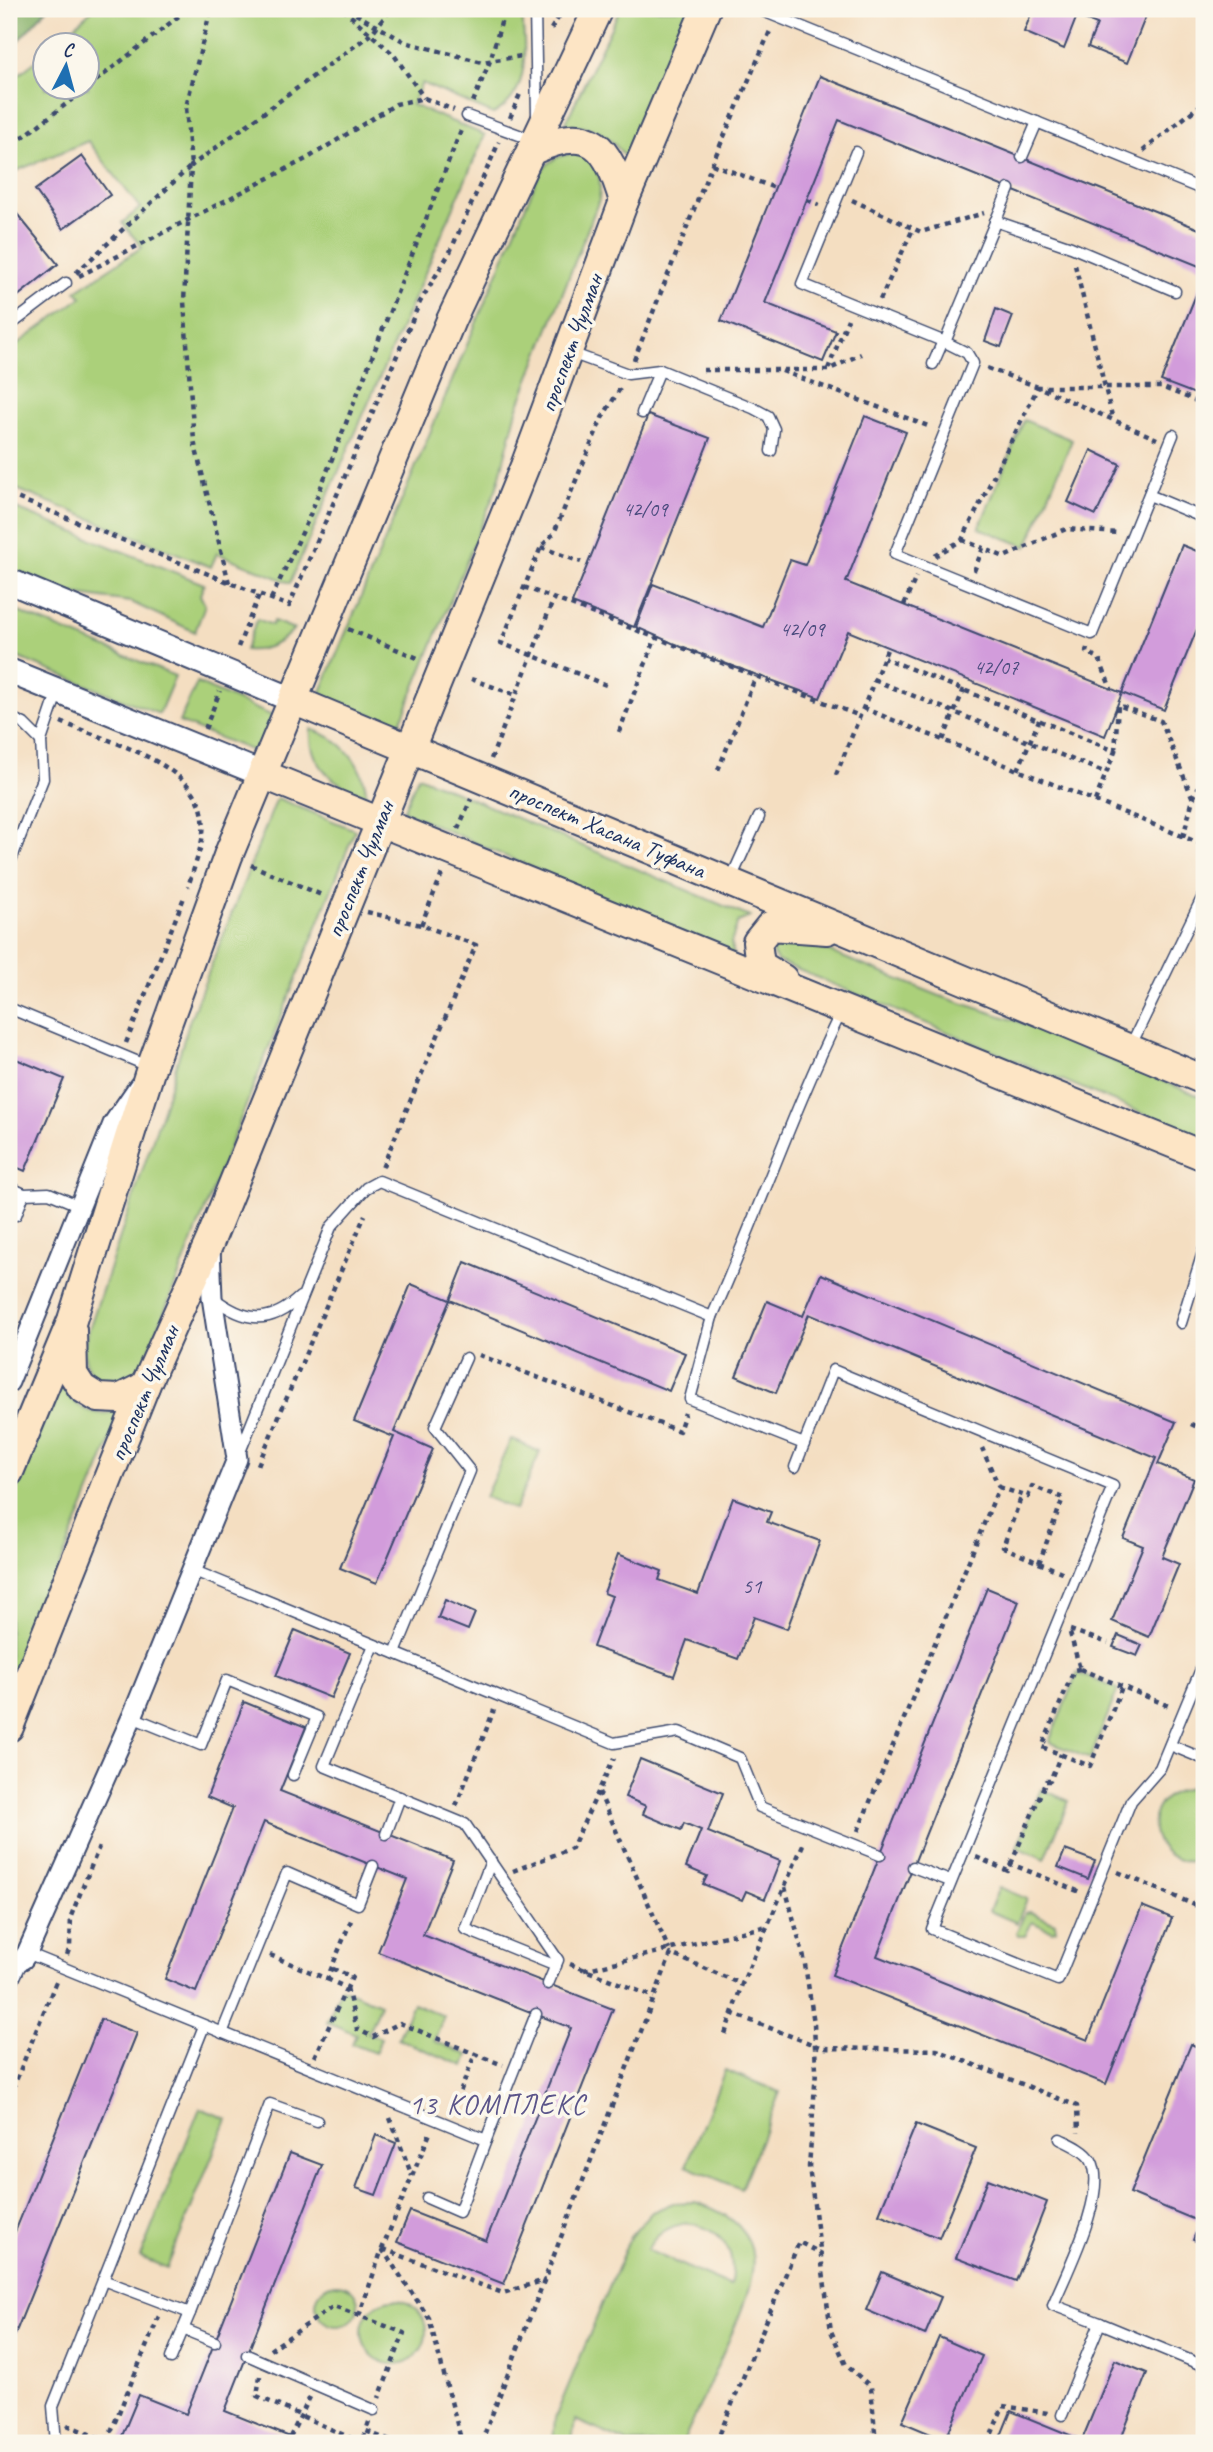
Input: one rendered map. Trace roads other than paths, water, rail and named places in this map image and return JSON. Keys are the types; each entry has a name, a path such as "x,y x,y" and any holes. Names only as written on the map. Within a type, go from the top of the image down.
{"main road":[{"path":"9,1472 72,1320 151,1068 191,953 262,774 451,320 598,9"},
{"name":"проспект Чулман","path":"9,1727 145,1386 210,1241 379,819 520,479 624,201 706,9"},
{"path":"535,146 560,138 584,140 599,148 614,167 624,201"},
{"name":"проспект Хасана Туфана","path":"293,700 1204,1080"},
{"path":"262,774 379,819 1204,1156"},
{"path":"831,1005 760,965 757,942 770,926 850,931"},
{"path":"72,1320 73,1374 82,1388 98,1398 119,1399 145,1386"}],"street":[{"name":"проспект Хасана Туфана","path":"9,581 293,700"},
{"path":"9,671 262,774"},
{"path":"9,1382 15,1349 81,1206 113,1124 151,1068"},
{"path":"20,1959 132,1717 237,1459 212,1297 210,1241"}],"lane":[{"path":"467,116 505,130 535,146 535,9"},
{"path":"758,9 1204,190"},
{"path":"1022,157 1037,122"},
{"path":"856,152 802,284 944,342 967,354 973,363 895,554 1093,634 1173,435"},
{"path":"933,364 1009,189"},
{"path":"995,221 1071,247 1175,291"},
{"path":"9,326 66,283"},
{"path":"567,352 628,374 660,370 768,416 774,429 771,451"},
{"path":"642,413 660,370"},
{"path":"1149,495 1204,518"},
{"path":"9,865 43,779 41,741 59,691"},
{"path":"9,717 24,724 41,741"},
{"path":"730,881 759,817"},
{"path":"1129,1049 1204,894"},
{"path":"804,1444 690,1399 712,1318 748,1237 808,1079 831,1005"},
{"path":"9,1008 151,1068"},
{"path":"237,1459 331,1227 366,1188 379,1181 712,1318"},
{"path":"9,1187 24,1194 49,1193 81,1206"},
{"path":"16,1215 24,1194"},
{"path":"1181,1323 1204,1249"},
{"path":"212,1297 235,1314 259,1318 283,1313 303,1295"},
{"path":"395,1653 470,1471 435,1427 466,1358"},
{"path":"795,1467 833,1370 1113,1486 932,1929 1058,1980 1131,1801 1160,1768 1204,1662"},
{"path":"192,1570 614,1743 679,1732 740,1758 760,1808 880,1856"},
{"path":"374,1645 324,1766 465,1824 557,1963"},
{"path":"132,1717 201,1745 227,1680 317,1717 293,1776"},
{"path":"1170,1745 1204,1759"},
{"path":"386,1834 400,1797"},
{"path":"491,1861 465,1928 557,1963"},
{"path":"222,2033 287,1873 358,1904 373,1866"},
{"path":"912,1867 950,1881"},
{"path":"9,1990 20,1959 62,1968 486,2140"},
{"path":"548,1984 557,1963"},
{"path":"427,2198 459,2212 536,2014"},
{"path":"55,2443 53,2406 204,2026"},
{"path":"171,2358 270,2104 317,2122"},
{"path":"1060,2139 1078,2148 1092,2161 1096,2191 1053,2305 1204,2366"},
{"path":"103,2280 190,2312"},
{"path":"1062,2415 1100,2323"},
{"path":"183,2329 215,2342"},
{"path":"247,2355 374,2410"}],"district":[{"name":"13 КОМПЛЕКС","path":"498,2104"}]}
